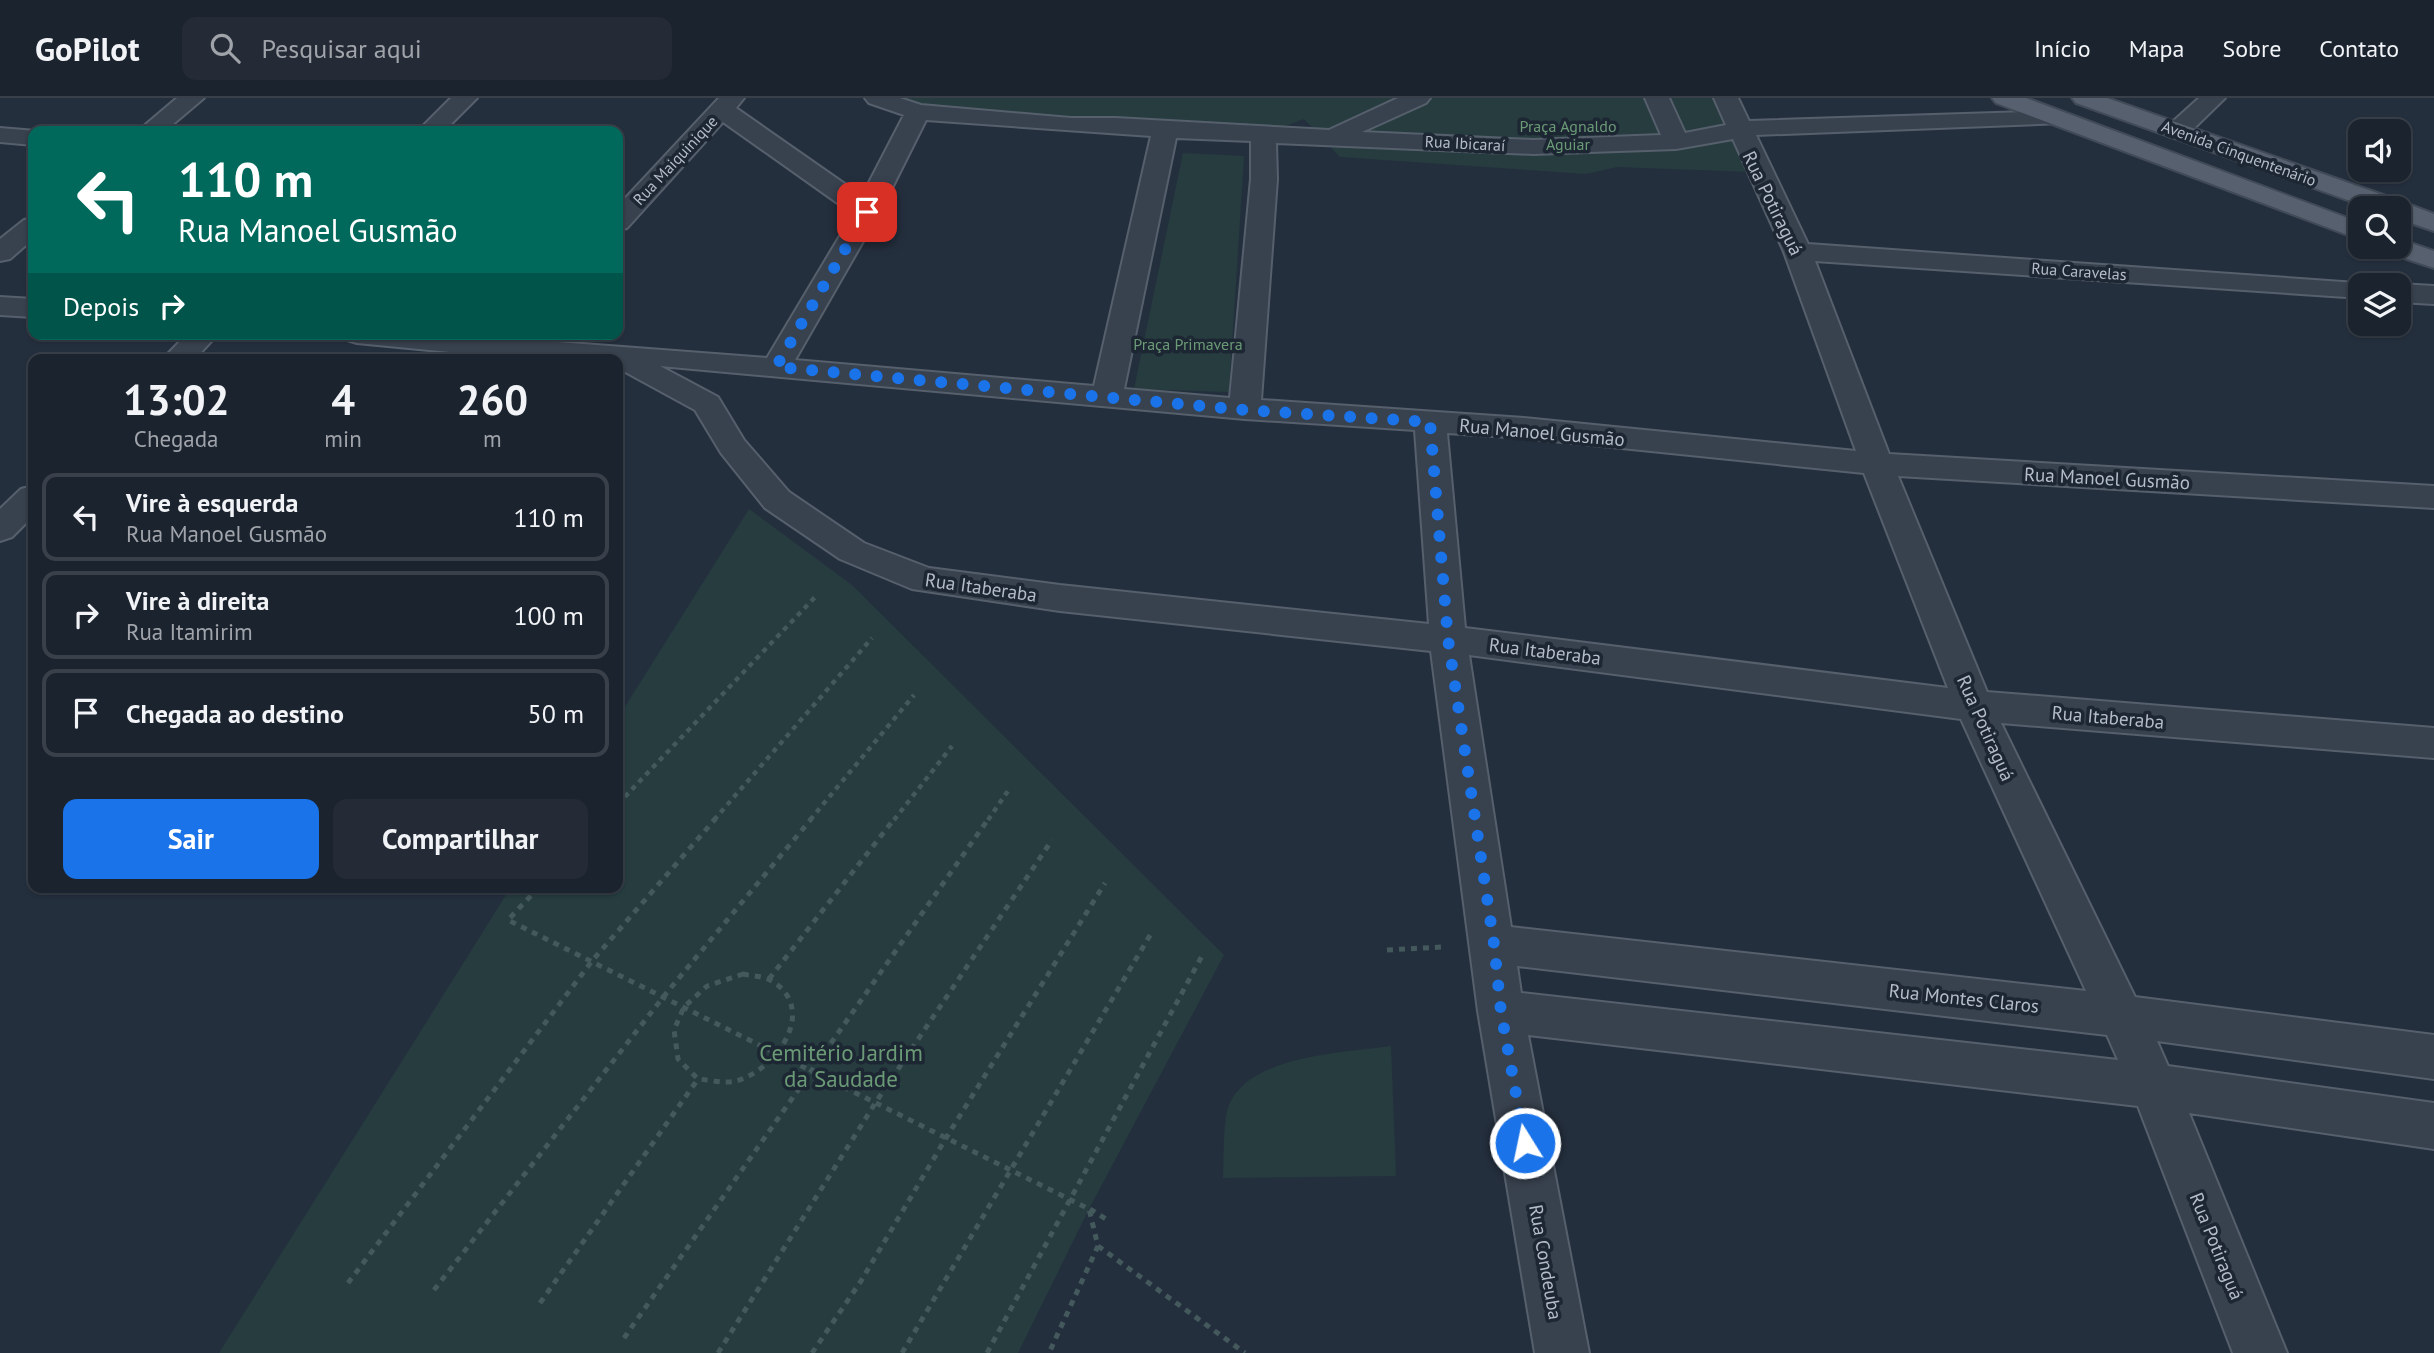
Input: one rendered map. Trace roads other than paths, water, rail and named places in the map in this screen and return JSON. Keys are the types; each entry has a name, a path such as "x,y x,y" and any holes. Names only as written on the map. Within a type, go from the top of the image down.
{"main road":[{"name":"Avenida Cinquentenário","path":"2004,98 2348,227"},
{"name":"Avenida Cinquentenário","path":"2033,98 2054,118"},
{"name":"Avenida Cinquentenário","path":"2084,98 2360,196"},
{"path":"2411,214 2434,223"},
{"path":"2411,251 2434,260"}],"street":[{"path":"156,126 192,98"},
{"path":"435,126 465,98"},
{"name":"Rua Ibicaraí","path":"877,98 918,112 1072,125 1533,147 1676,142 1713,137 1738,129 2054,118"},
{"path":"1330,137 1418,98"},
{"path":"1657,98 1676,142"},
{"name":"Rua Potiraguá","path":"1726,98 1738,129 1798,252 1877,464 1974,706 2154,1086 2260,1353"},
{"path":"2178,131 2213,98"},
{"path":"727,104 867,212"},
{"name":"Rua Maiquinique","path":"623,217 727,104"},
{"path":"776,367 867,212 918,112"},
{"path":"1107,396 1165,131"},
{"path":"1245,410 1264,178 1263,134"},
{"path":"0,135 28,138"},
{"path":"0,253 28,230"},
{"name":"Rua Caravelas","path":"1798,252 2348,289"},
{"path":"2411,294 2434,295"},
{"path":"0,306 28,308"},
{"path":"183,354 198,340"},
{"name":"Rua Manoel Gusmão","path":"486,340 1245,410 1537,430 1877,464 2434,497"},
{"name":"Rua Itaberaba","path":"623,359 708,404 732,446 777,500 852,551 924,580 1448,639 1974,706 2434,743"},
{"name":"Rua Condeuba","path":"1430,422 1448,639 1494,944 1501,1012 1562,1353"},
{"path":"0,528 28,502"},
{"name":"Rua Montes Claros","path":"1494,944 2122,1016 2434,1057"},
{"path":"1501,1012 2154,1086 2434,1126"}],"park label":[{"name":"Praça Agnaldo Aguiar","path":"1568,135"},
{"name":"Praça Primavera","path":"1188,344"},
{"name":"Cemitério Jardim da Saudade","path":"841,1066"}]}
